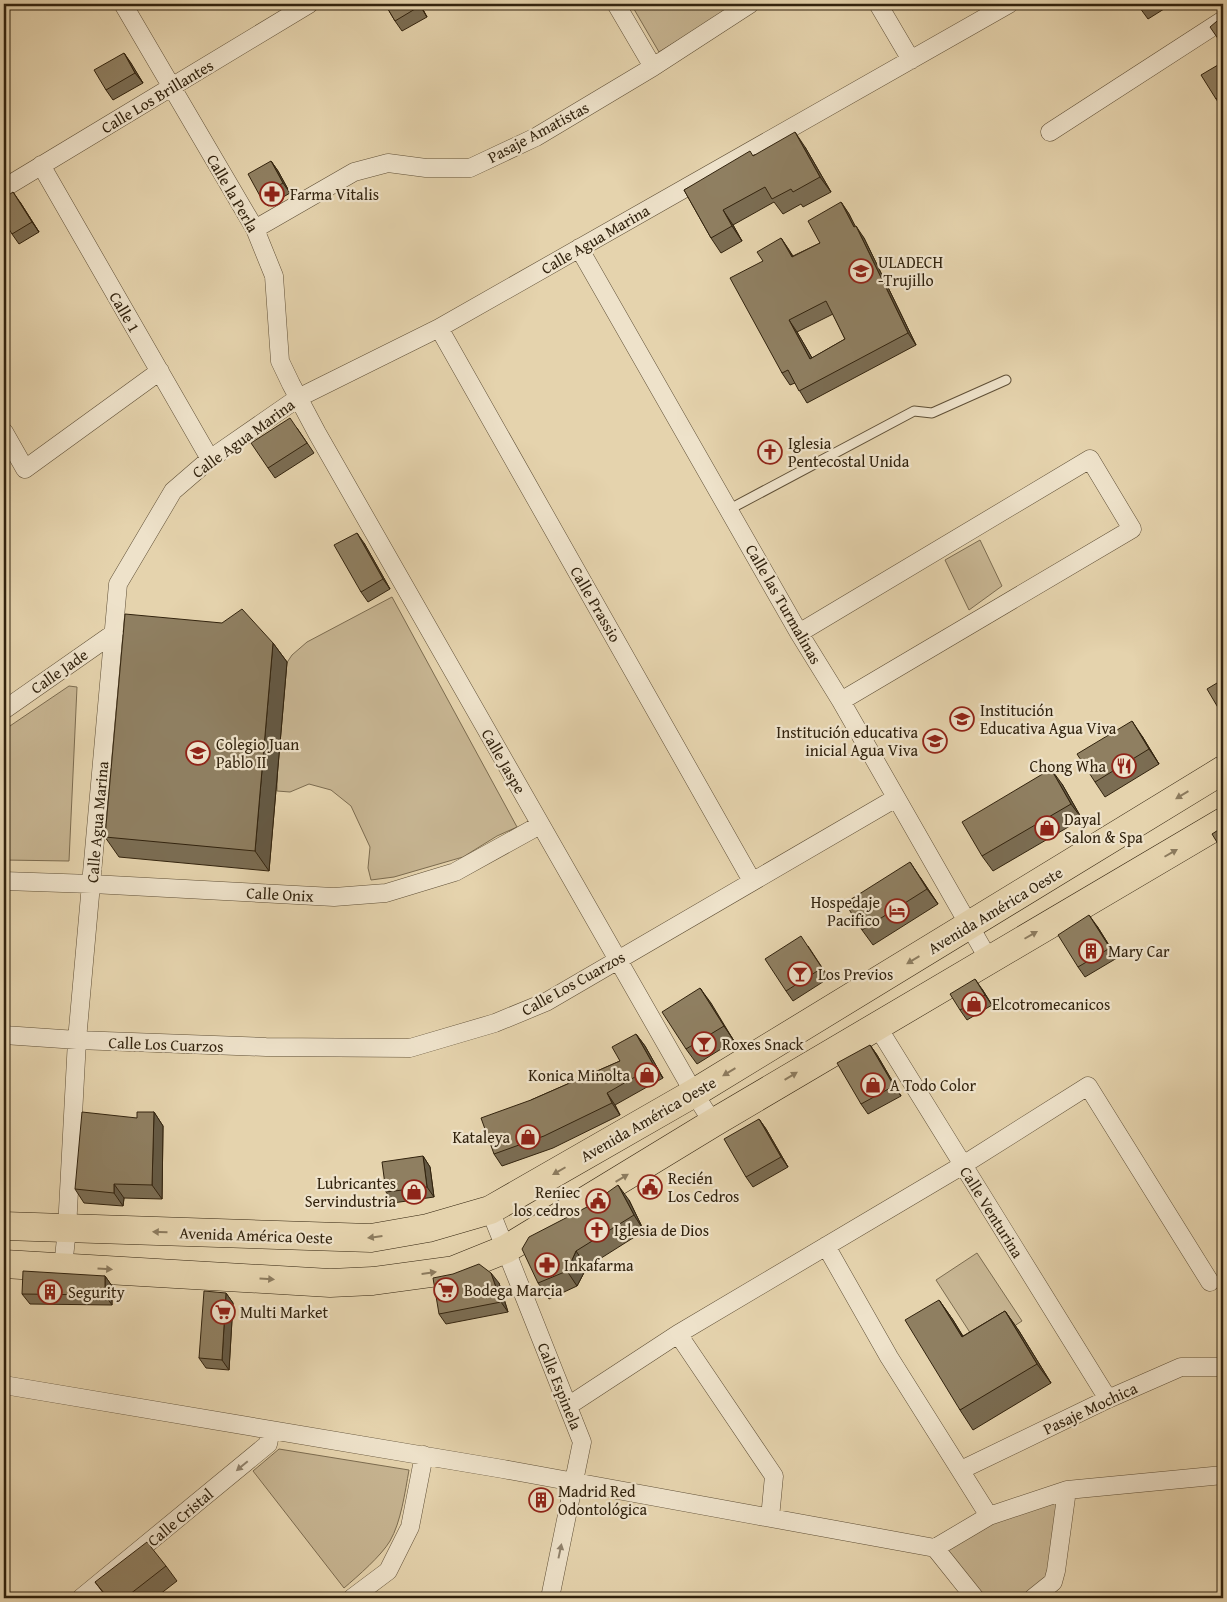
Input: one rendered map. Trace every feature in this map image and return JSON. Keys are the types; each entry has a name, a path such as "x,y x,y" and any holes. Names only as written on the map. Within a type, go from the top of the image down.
{"main road":[{"name":"Avenida América Oeste","path":"4,1226 371,1238 428,1228 490,1210 694,1093 1223,770"},
{"path":"4,1264 330,1283 373,1281 454,1270 506,1249 713,1123 1223,822"}],"street":[{"name":"Calle la Perla","path":"123,4 255,229 274,276 280,361 298,398"},
{"name":"Calle Los Brillantes","path":"4,188 310,4"},
{"path":"616,4 653,67"},
{"name":"Pasaje Amatistas","path":"255,229 354,172 388,162 426,168 470,168 536,137 653,67 750,4"},
{"path":"878,4 911,60"},
{"name":"Calle Agua Marina","path":"63,1267 67,1229 77,1040 118,584 173,491 210,459 298,398 439,328 1009,4"},
{"path":"1050,132 1223,20"},
{"name":"Calle 1","path":"41,165 210,459"},
{"name":"Calle las Turmalinas","path":"579,248 728,510 989,960"},
{"name":"Calle Prassio","path":"439,328 752,881"},
{"path":"4,432 25,469 160,372"},
{"name":"Calle Jaspe","path":"298,398 617,960 713,1123"},
{"path":"799,633 1090,459 1132,529 840,701"},
{"name":"Calle Jade","path":"4,710 114,634"},
{"name":"Calle Los Cuarzos","path":"4,1035 77,1040 266,1047 410,1048 495,1024 546,1002 896,798"},
{"name":"Calle Onix","path":"4,881 334,897 386,893 455,872 540,825"},
{"name":"Calle Venturina","path":"877,1026 1108,1399"},
{"path":"568,1406 678,1334 963,1165 1088,1086 1210,1282"},
{"name":"Calle Espinela","path":"490,1210 582,1442 550,1598"},
{"path":"826,1246 889,1357 989,1516"},
{"path":"678,1334 774,1476 770,1518"},
{"name":"Pasaje Mochica","path":"961,1470 1181,1366 1223,1367"},
{"path":"4,1385 424,1455 935,1548 989,1516 1067,1490 1223,1475"},
{"name":"Calle Cristal","path":"81,1598 268,1444 272,1430"},
{"path":"352,1598 388,1570 410,1526 424,1455"},
{"path":"1033,1598 1052,1582 1056,1571 1067,1490"},
{"path":"935,1548 975,1598"}],"lane":[{"path":"728,510 914,411 932,413 1006,380"}],"shaded area":[{"path":"631,4 738,4 659,52"},
{"path":"980,540 1002,586 969,610 945,560"},
{"path":"392,597 517,827 497,836 463,857 394,877 371,880 368,868 370,847 351,806 331,790 309,784 290,792 277,791 279,691 284,667 292,655 307,642"},
{"path":"69,686 77,687 69,861 4,860 4,730"},
{"path":"977,1253 1022,1321 980,1348 936,1280"},
{"path":"279,1449 409,1470 400,1516 390,1541 375,1559 344,1588 253,1471"},
{"path":"1067,1490 1042,1592 1033,1598 975,1598 937,1551 989,1516"}],"building":[{"path":"385,4 419,4 420,6 395,21"},
{"path":"1223,16 1223,46 1210,27"},
{"path":"124,53 135,73 106,90 94,70"},
{"path":"1223,62 1223,95 1216,99 1201,75"},
{"path":"795,132 820,177 793,192 791,189 772,199 765,187 723,210 732,226 711,238 684,190 750,151 753,156"},
{"path":"271,161 283,183 260,196 248,174"},
{"path":"13,192 32,222 12,234 4,221 4,198"},
{"path":"841,202 854,227 856,226 908,333 799,391 788,370 782,373 730,278 763,261 757,252 781,238 792,257 820,243 808,221","holes":["826,301 845,339 810,359 789,320"]},
{"path":"290,418 307,443 268,468 251,443"},
{"path":"357,533 383,579 361,592 334,545"},
{"name":"Colegio Juan Pablo II","path":"242,609 273,643 255,851 105,837 125,614 222,623"},
{"path":"1223,681 1223,716 1207,689"},
{"path":"1132,721 1149,749 1095,782 1077,754"},
{"path":"1051,769 1071,804 982,856 962,822"},
{"path":"1223,827 1223,852 1212,834"},
{"path":"910,862 927,889 862,930 845,903"},
{"name":"Mary Car","path":"1089,915 1110,948 1078,967 1058,935"},
{"name":"Los Previos","path":"801,936 822,968 786,991 765,959"},
{"path":"975,979 985,995 960,1010 950,994"},
{"path":"700,988 724,1026 686,1049 662,1012"},
{"path":"636,1034 654,1066 607,1093 612,1103 544,1136 494,1154 481,1118 531,1100 620,1061 612,1047"},
{"name":"A Todo Color","path":"870,1045 894,1086 861,1104 837,1063"},
{"path":"82,1112 137,1118 137,1112 154,1112 152,1185 114,1184 114,1193 75,1189"},
{"path":"759,1119 781,1157 746,1177 724,1139"},
{"path":"423,1156 427,1187 386,1192 382,1162"},
{"path":"618,1185 634,1215 576,1251 567,1271 538,1283 522,1249 529,1237 587,1207"},
{"path":"479,1264 491,1273 501,1302 439,1314 433,1278 453,1274"},
{"path":"23,1271 105,1276 105,1295 22,1294"},
{"path":"204,1291 226,1293 222,1360 199,1358"},
{"path":"939,1300 962,1337 1005,1311 1037,1364 960,1410 905,1320"},
{"path":"147,1542 166,1566 125,1598 108,1598 95,1582"}],"place":[{"name":"Farma Vitalis","path":"272,194"},
{"name":"ULADECH -Trujillo","path":"861,271"},
{"name":"Iglesia Pentecostal Unida","path":"770,452"},
{"name":"Institución Educativa Agua Viva","path":"962,719"},
{"name":"Institución educativa inicial Agua Viva","path":"935,741"},
{"name":"Colegio Juan Pablo II","path":"198,753"},
{"name":"Chong Wha","path":"1124,766"},
{"name":"Dayal Salon & Spa","path":"1047,828"},
{"name":"Hospedaje Pacifico","path":"897,911"},
{"name":"Mary Car","path":"1091,951"},
{"name":"Los Previos","path":"800,974"},
{"name":"Elcotromecanicos","path":"974,1004"},
{"name":"Roxes Snack","path":"704,1044"},
{"name":"Konica Minolta","path":"647,1075"},
{"name":"A Todo Color","path":"873,1085"},
{"name":"Kataleya","path":"528,1137"},
{"name":"Recién Los Cedros","path":"650,1187"},
{"name":"Lubricantes Servindustria","path":"414,1192"},
{"name":"Reniec los cedros","path":"598,1201"},
{"name":"Iglesia de Dios","path":"597,1230"},
{"name":"Inkafarma","path":"547,1265"},
{"name":"Bodega Marcia","path":"446,1290"},
{"name":"Segurity","path":"50,1292"},
{"name":"Multi Market","path":"223,1312"},
{"name":"Madrid Red Odontológica","path":"541,1500"}]}
